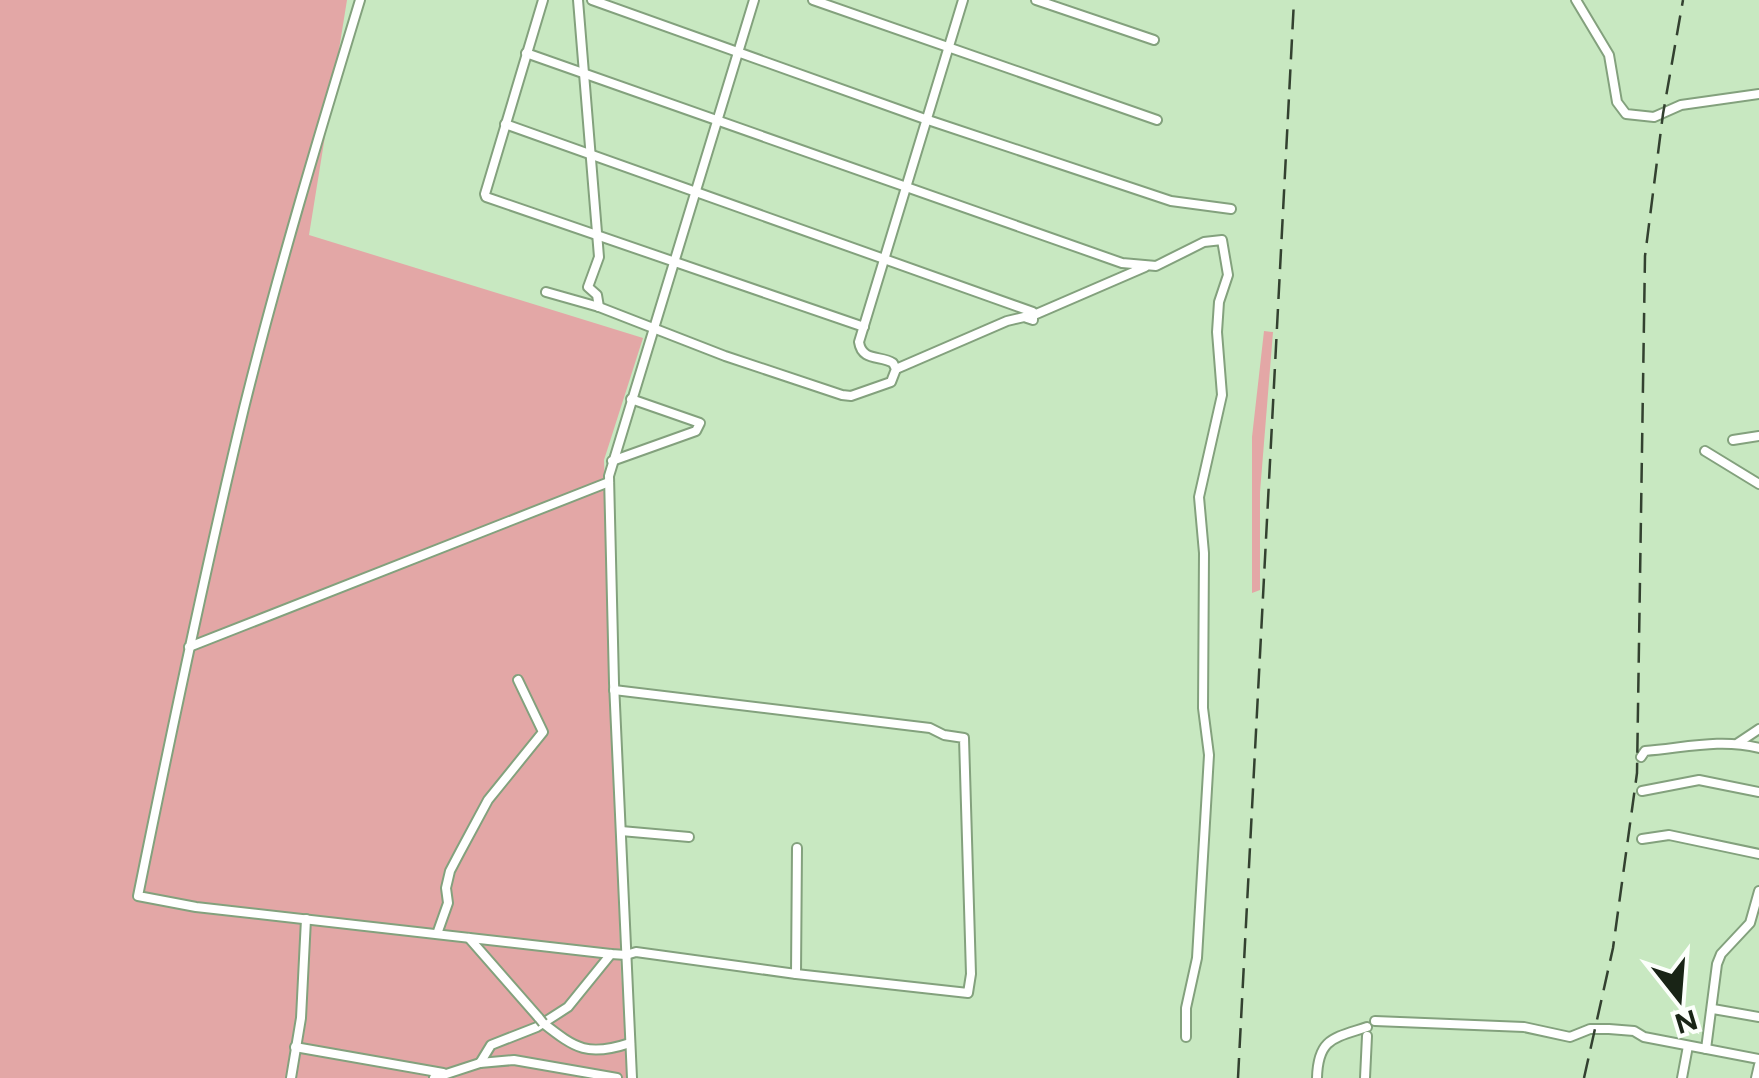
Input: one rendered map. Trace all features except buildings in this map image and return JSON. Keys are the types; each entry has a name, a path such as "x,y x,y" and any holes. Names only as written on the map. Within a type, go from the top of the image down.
{"street":[{"path":"360,0 279,276 188,647 138,896 196,907 626,956 636,952 968,994 971,974 964,738 930,728 614,690"},
{"path":"543,0 486,197 864,327"},
{"path":"578,0 599,257 588,288 597,295 599,307"},
{"path":"592,0 925,119 1171,201 1230,209"},
{"path":"632,1078 614,690 609,482 612,461 754,0"},
{"path":"813,0 1157,120"},
{"path":"546,292 599,307 653,330 842,395 882,387 895,378 896,369 888,360 870,358 862,352 859,342 963,0"},
{"path":"1036,0 1154,40"},
{"path":"1576,0 1608,56 1617,102 1626,114 1654,117 1681,105 1759,94"},
{"path":"526,53 1122,263 1156,266 1204,242 1222,240 1228,275 1219,302 1217,332 1220,411 1199,497 1204,553 1203,708 1209,755 1197,958 1186,1008 1186,1038"},
{"path":"505,124 884,256 1030,310 1034,315"},
{"path":"896,369 1007,321 1024,317 1033,320 1034,315 1145,267"},
{"path":"612,461 696,431 700,423 632,399"},
{"path":"1733,440 1759,436"},
{"path":"1705,452 1759,484"},
{"path":"188,647 609,482"},
{"path":"437,934 448,903 450,870 488,800 543,732 518,680"},
{"path":"1738,743 1759,729"},
{"path":"1642,758 1645,750 1712,742 1759,748"},
{"path":"1642,791 1699,780 1759,792"},
{"path":"621,831 689,837"},
{"path":"1642,839 1670,835 1759,854"},
{"path":"796,974 798,848"},
{"path":"1706,1050 1717,964 1721,954 1750,923 1759,890"},
{"path":"291,1078 302,1018 306,919"},
{"path":"470,938 541,1021 578,1049 610,1050 630,1043"},
{"path":"480,1062 491,1045 537,1027 568,1007 611,954"},
{"path":"1713,1009 1759,1018"},
{"path":"1317,1078 1320,1051 1330,1040 1370,1028 1524,1027 1570,1037 1590,1029 1634,1031 1759,1062 1756,1078"},
{"path":"1364,1078 1370,1028"},
{"path":"1682,1078 1688,1046"},
{"path":"296,1047 447,1073"},
{"path":"434,1078 480,1062 514,1060 616,1078"}],"shaded area":[{"path":"0,0 347,0 309,235 643,338 604,460 621,973 631,1078 0,1078"},
{"path":"1264,331 1273,332 1260,492 1260,590 1252,593 1252,437"}],"railway":[{"path":"1238,1078 1294,0"},
{"path":"1584,1078 1613,948 1637,773 1645,256 1663,114 1683,0"}]}
